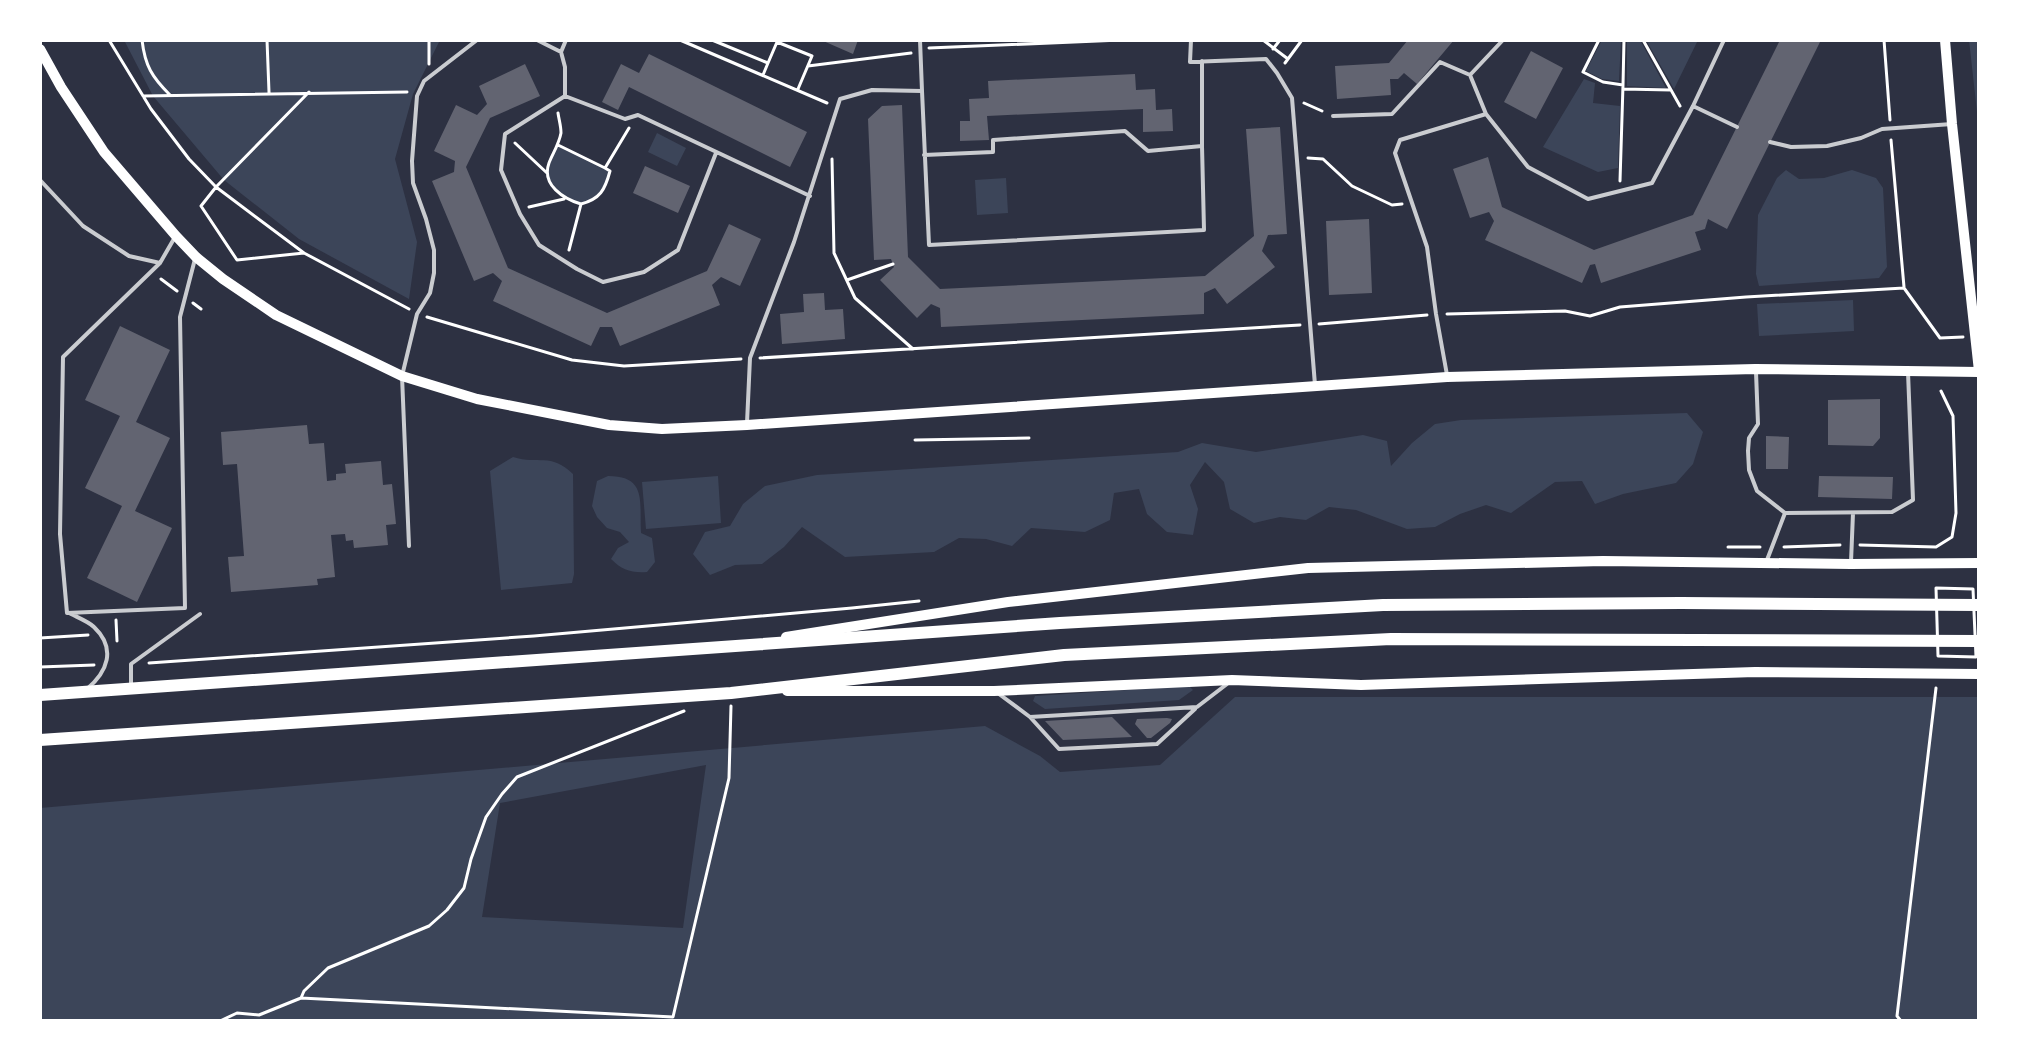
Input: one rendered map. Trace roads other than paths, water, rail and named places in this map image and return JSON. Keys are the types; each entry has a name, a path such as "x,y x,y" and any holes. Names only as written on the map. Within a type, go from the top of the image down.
{"highway":[{"path":"40,695 1075,622 1383,605 1979,605"},
{"path":"40,740 731,693 1064,655 1391,639 1979,641"}],"main road":[{"path":"40,49 104,152 176,236 196,257 276,315 402,376 477,399 609,425 662,429 1447,377 1755,369 1979,372 1945,40"},
{"path":"734,646 1008,602 1308,568 1603,561 1979,563"},
{"path":"749,691 994,691 1232,680 1361,685 1755,672 1979,674"}],"lane":[{"path":"409,546 402,376 417,314 430,293 434,273 434,250 413,183 417,96 424,81 477,40"},
{"path":"537,40 561,52"},
{"path":"565,96 565,67 561,52 566,40"},
{"path":"920,40 929,245 1204,230 1202,61"},
{"path":"1191,40 1190,62 1266,59 1292,98 1315,385"},
{"path":"1470,75 1503,40"},
{"path":"1333,116 1392,114 1440,62 1470,75 1486,114 1528,167 1588,199 1652,183 1724,40"},
{"path":"747,425 750,358 810,196 840,99 872,90 922,91"},
{"path":"565,96 505,134 501,170 539,245 603,282 644,272 678,250 716,153"},
{"path":"565,96 625,119 638,115 810,196"},
{"path":"1693,106 1737,127"},
{"path":"1447,377 1427,247 1395,153 1400,140 1486,114"},
{"path":"1770,142 1791,147 1827,146 1882,129 1952,124"},
{"path":"924,155 993,152 993,140 1125,131 1148,151 1202,146"},
{"path":"40,180 83,226 129,256 160,263"},
{"path":"84,692 100,678 107,665 105,643 95,627 67,613 60,534 63,357 160,263 176,236"},
{"path":"69,613 185,608 180,317 196,257"},
{"path":"1755,369 1758,424 1749,438 1749,470 1757,491 1785,513 1892,512 1913,500 1908,371"},
{"path":"1766,563 1785,513"},
{"path":"1851,564 1853,513"},
{"path":"131,689 131,664 200,614"},
{"path":"994,691 1030,717 1059,749 1081,748 1157,744 1232,680"},
{"path":"1030,717 1095,716 1197,707"},
{"path":"1115,737 1122,746"},
{"path":"1093,739 1100,747"},
{"path":"1074,740 1081,748"}]}
